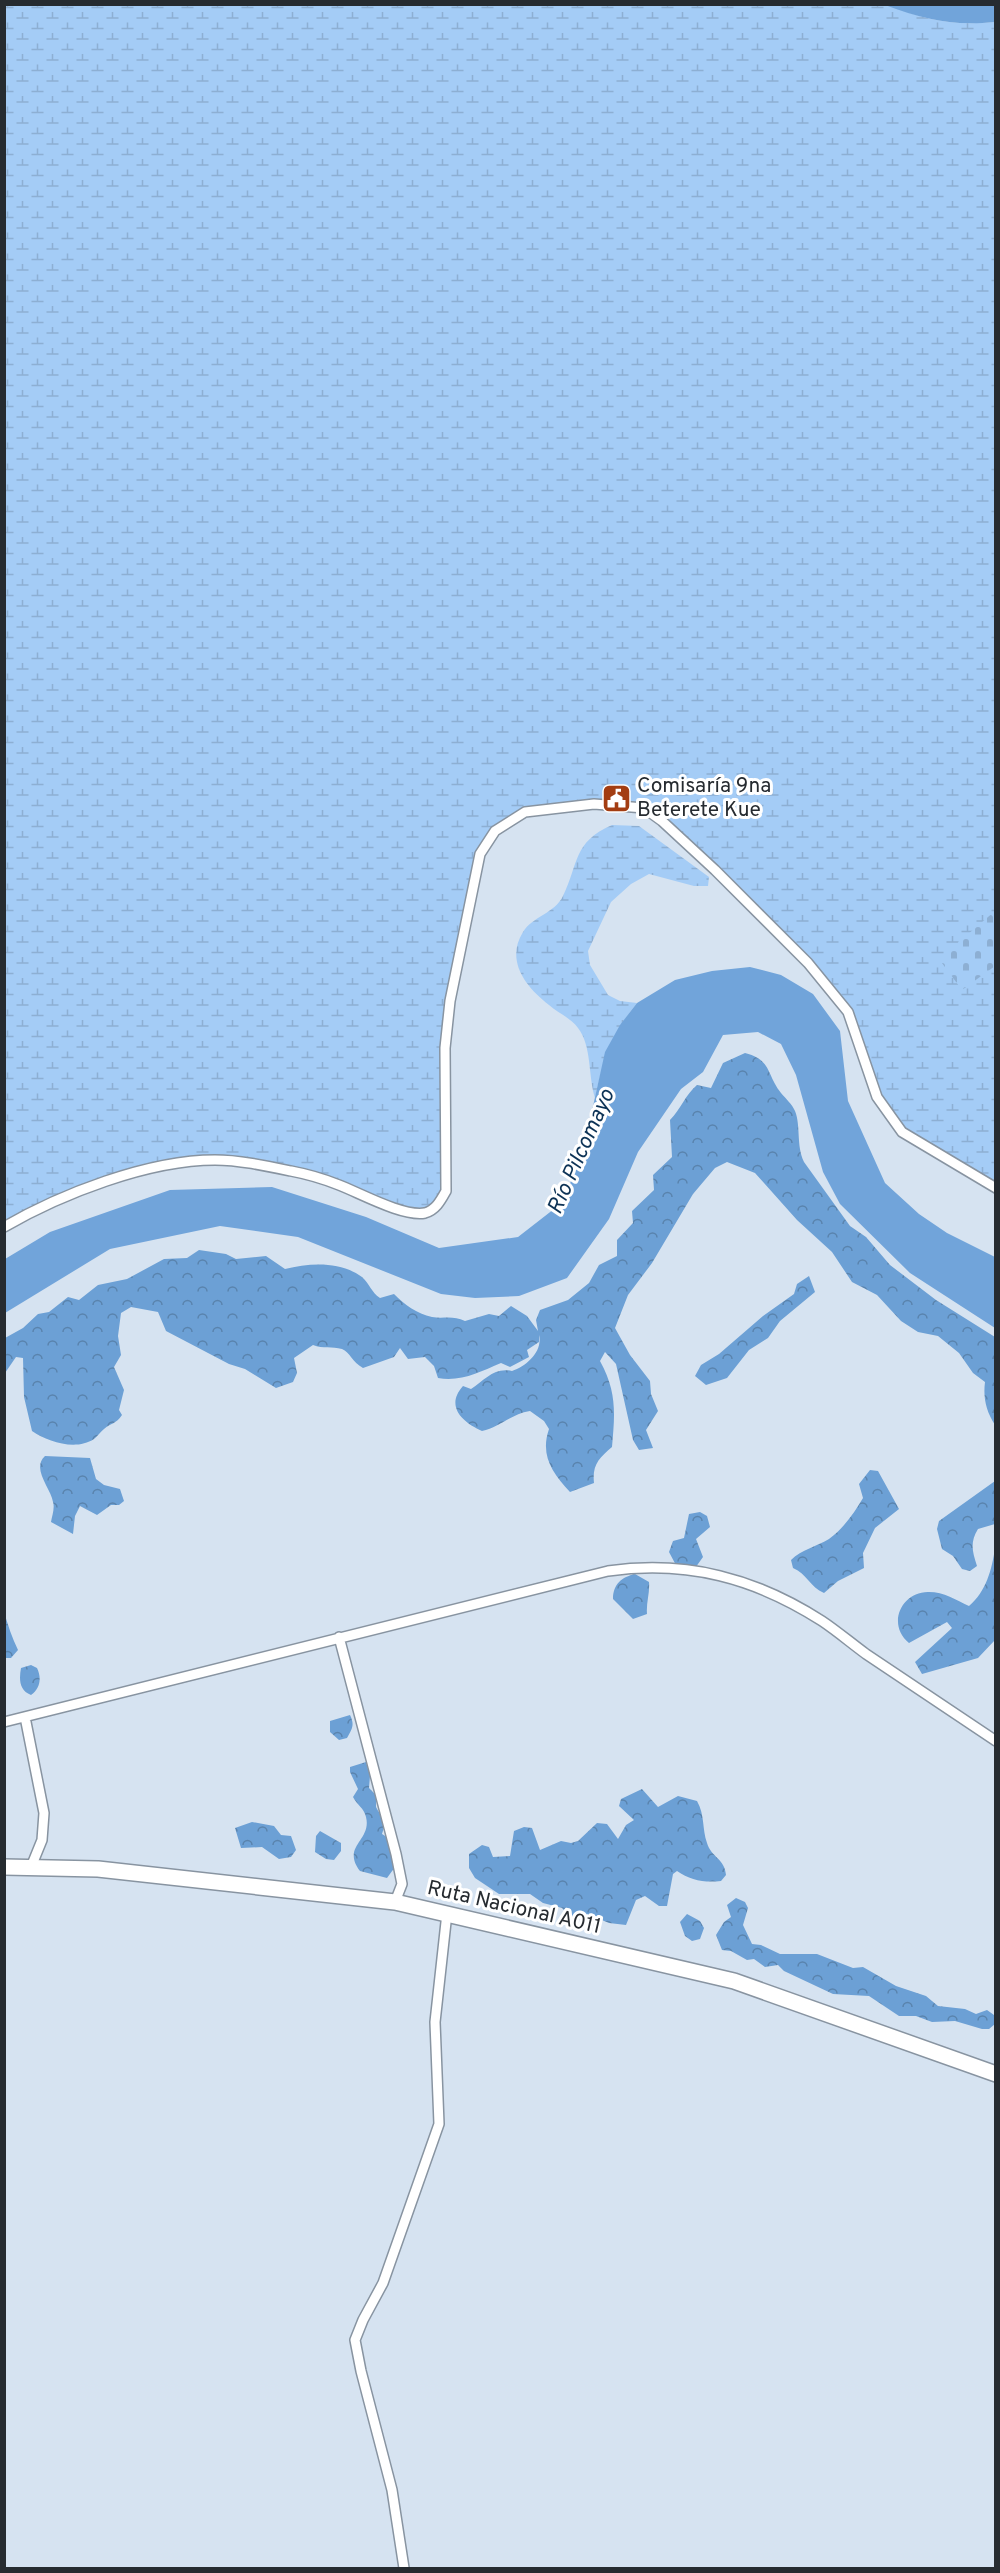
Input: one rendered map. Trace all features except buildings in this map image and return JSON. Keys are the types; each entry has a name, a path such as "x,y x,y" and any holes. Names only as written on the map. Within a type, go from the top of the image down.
{"main road":[{"name":"Ruta Nacional A011","path":"4,1867 109,1870 395,1902 734,1981 996,2074"}],"street":[{"path":"4,1227 42,1205 86,1188 151,1169 215,1160 292,1171 336,1183 407,1212 424,1213 438,1206 446,1191 445,1048 450,1001 480,854 495,831 525,812 594,804 644,808 662,821 715,870 808,963 848,1012 877,1097 902,1131 996,1188"},
{"path":"4,1722 608,1571 642,1567 695,1570 731,1579 775,1596 821,1621 996,1741"},
{"path":"339,1637 396,1854 402,1884 395,1902"},
{"path":"25,1717 44,1813 42,1840 31,1867"},
{"path":"404,2568 392,2490 361,2371 356,2340 363,2320 383,2283 439,2124 435,2022 447,1913"}],"green space":[{"path":"885,4 939,20 965,23 995,22 995,1188 902,1131 887,1114 857,1032 808,963 644,808 561,806 509,820 480,854 450,1001 446,1191 438,1206 407,1212 336,1183 215,1160 181,1163 86,1188 5,1227 4,5"},
{"path":"612,825 639,826 709,877 708,886 694,886 649,874 631,884 611,902 588,951 590,965 608,995 620,1001 637,1003 609,1048 595,1098 588,1052 582,1035 572,1021 541,998 526,982 517,963 516,953 518,943 527,927 554,907 563,896 584,846 599,832"},
{"path":"995,911 995,966 962,990 939,959"},
{"path":"745,1053 754,1056 768,1068 776,1086 794,1108 804,1162 850,1226 866,1237 890,1265 936,1300 995,1337 995,1425 986,1404 985,1382 973,1373 959,1353 938,1336 918,1332 901,1321 877,1295 852,1282 832,1252 797,1220 755,1173 727,1162 715,1168 693,1194 652,1263 628,1295 615,1328 630,1355 650,1381 651,1394 658,1411 646,1430 653,1448 639,1450 633,1440 616,1364 605,1352 600,1361 612,1393 614,1424 612,1447 597,1462 594,1483 570,1492 549,1463 546,1447 549,1429 544,1421 530,1411 482,1431 468,1423 458,1413 456,1400 463,1386 471,1389 495,1373 512,1371 523,1366 533,1357 539,1347 540,1341 539,1335 539,1342 527,1350 529,1357 510,1367 501,1363 455,1379 438,1378 434,1366 425,1357 408,1359 400,1348 394,1357 363,1368 342,1349 313,1345 294,1358 297,1373 293,1382 276,1388 245,1369 229,1364 166,1331 158,1312 131,1307 121,1313 118,1336 121,1355 114,1367 124,1390 119,1410 122,1415 120,1418 87,1443 62,1444 32,1431 24,1397 23,1358 16,1357 5,1373 5,1338 23,1328 38,1314 49,1312 68,1297 79,1300 98,1285 127,1279 164,1259 187,1258 199,1250 226,1254 236,1259 266,1256 285,1269 304,1265 344,1268 362,1277 380,1298 394,1294 411,1308 432,1317 465,1321 489,1314 499,1316 511,1306 527,1316 538,1331 536,1320 540,1310 568,1300 589,1283 599,1265 617,1256 617,1240 633,1223 632,1211 654,1190 653,1175 672,1157 670,1120 689,1093 697,1085 711,1088 723,1063"},
{"path":"809,1276 815,1292 780,1321 768,1338 749,1350 727,1378 706,1385 695,1376 701,1365 719,1354 763,1316 794,1294 797,1284"},
{"path":"45,1456 90,1458 96,1479 104,1485 120,1489 124,1501 119,1505 111,1505 97,1515 80,1506 75,1516 73,1534 51,1522 54,1504 40,1467"},
{"path":"870,1470 878,1471 899,1509 875,1528 863,1553 864,1568 838,1581 824,1593 793,1568 791,1560 829,1539 844,1525 863,1498 859,1484"},
{"path":"995,1481 995,1524 978,1529 973,1547 977,1566 970,1571 962,1569 953,1556 942,1549 937,1529 939,1521"},
{"path":"700,1512 707,1516 710,1527 696,1539 703,1557 693,1571 678,1569 669,1552 673,1541 684,1538 689,1514"},
{"path":"995,1548 995,1640 978,1658 922,1674 915,1662 952,1628 947,1622 909,1643 899,1627 900,1610 911,1597 929,1592 945,1595 969,1606 980,1594 987,1580"},
{"path":"635,1574 649,1582 649,1586 647,1614 633,1619 613,1599 619,1582"},
{"path":"4,1612 18,1650 11,1658 5,1658"},
{"path":"31,1665 37,1668 40,1679 36,1690 31,1695 22,1687 20,1676 21,1668"},
{"path":"350,1715 353,1724 351,1729 347,1738 339,1740 330,1732 330,1721"},
{"path":"366,1762 370,1776 369,1788 376,1795 376,1807 385,1821 382,1834 390,1839 395,1867 387,1878 360,1871 355,1862 355,1849 367,1825 365,1814 353,1797 358,1789 350,1767"},
{"path":"642,1789 658,1807 678,1796 697,1801 709,1848 725,1870 726,1875 721,1881 698,1880 677,1871 673,1874 667,1906 659,1906 645,1896 636,1900 626,1925 609,1923 592,1916 580,1920 571,1918 562,1908 543,1903 530,1894 499,1894 475,1878 469,1868 469,1854 482,1845 489,1847 493,1857 510,1856 514,1831 524,1827 532,1828 540,1850 561,1841 571,1843 578,1841 597,1823 607,1824 618,1839 626,1825 634,1820 619,1806 621,1799"},
{"path":"252,1822 274,1826 281,1835 291,1836 296,1850 291,1857 279,1859 262,1847 241,1848 235,1828"},
{"path":"320,1831 341,1843 341,1851 334,1860 326,1859 315,1852 316,1836"},
{"path":"736,1898 745,1902 748,1908 743,1925 752,1944 761,1945 780,1954 817,1954 853,1968 863,1967 896,1986 926,1996 938,2006 965,2009 976,2014 987,2010 994,2015 995,2024 989,2029 982,2029 955,2021 932,2022 916,2016 899,2016 869,1996 833,1994 784,1971 778,1965 765,1967 754,1959 747,1960 731,1951 722,1950 716,1935 724,1922 731,1917 727,1905"},
{"path":"687,1914 700,1921 704,1928 700,1939 692,1941 685,1936 680,1922"}],"shaded area":[{"path":"885,5 995,5 995,22 939,21"},
{"path":"750,967 781,975 813,994 840,1031 848,1101 885,1183 919,1214 947,1233 995,1257 995,1328 910,1273 840,1204 823,1172 796,1075 781,1044 758,1032 723,1035 703,1072 681,1089 638,1152 609,1219 567,1278 519,1296 475,1298 441,1294 298,1237 220,1226 110,1249 5,1313 5,1259 50,1232 170,1190 272,1187 366,1217 439,1248 518,1237 563,1202 584,1147 605,1052 620,1025 637,1003 675,980 712,971"}],"place":[{"name":"Comisaría 9na Beterete Kue","path":"616,798"}],"water label":[{"name":"Río Pilcomayo","path":"582,1152"}]}
